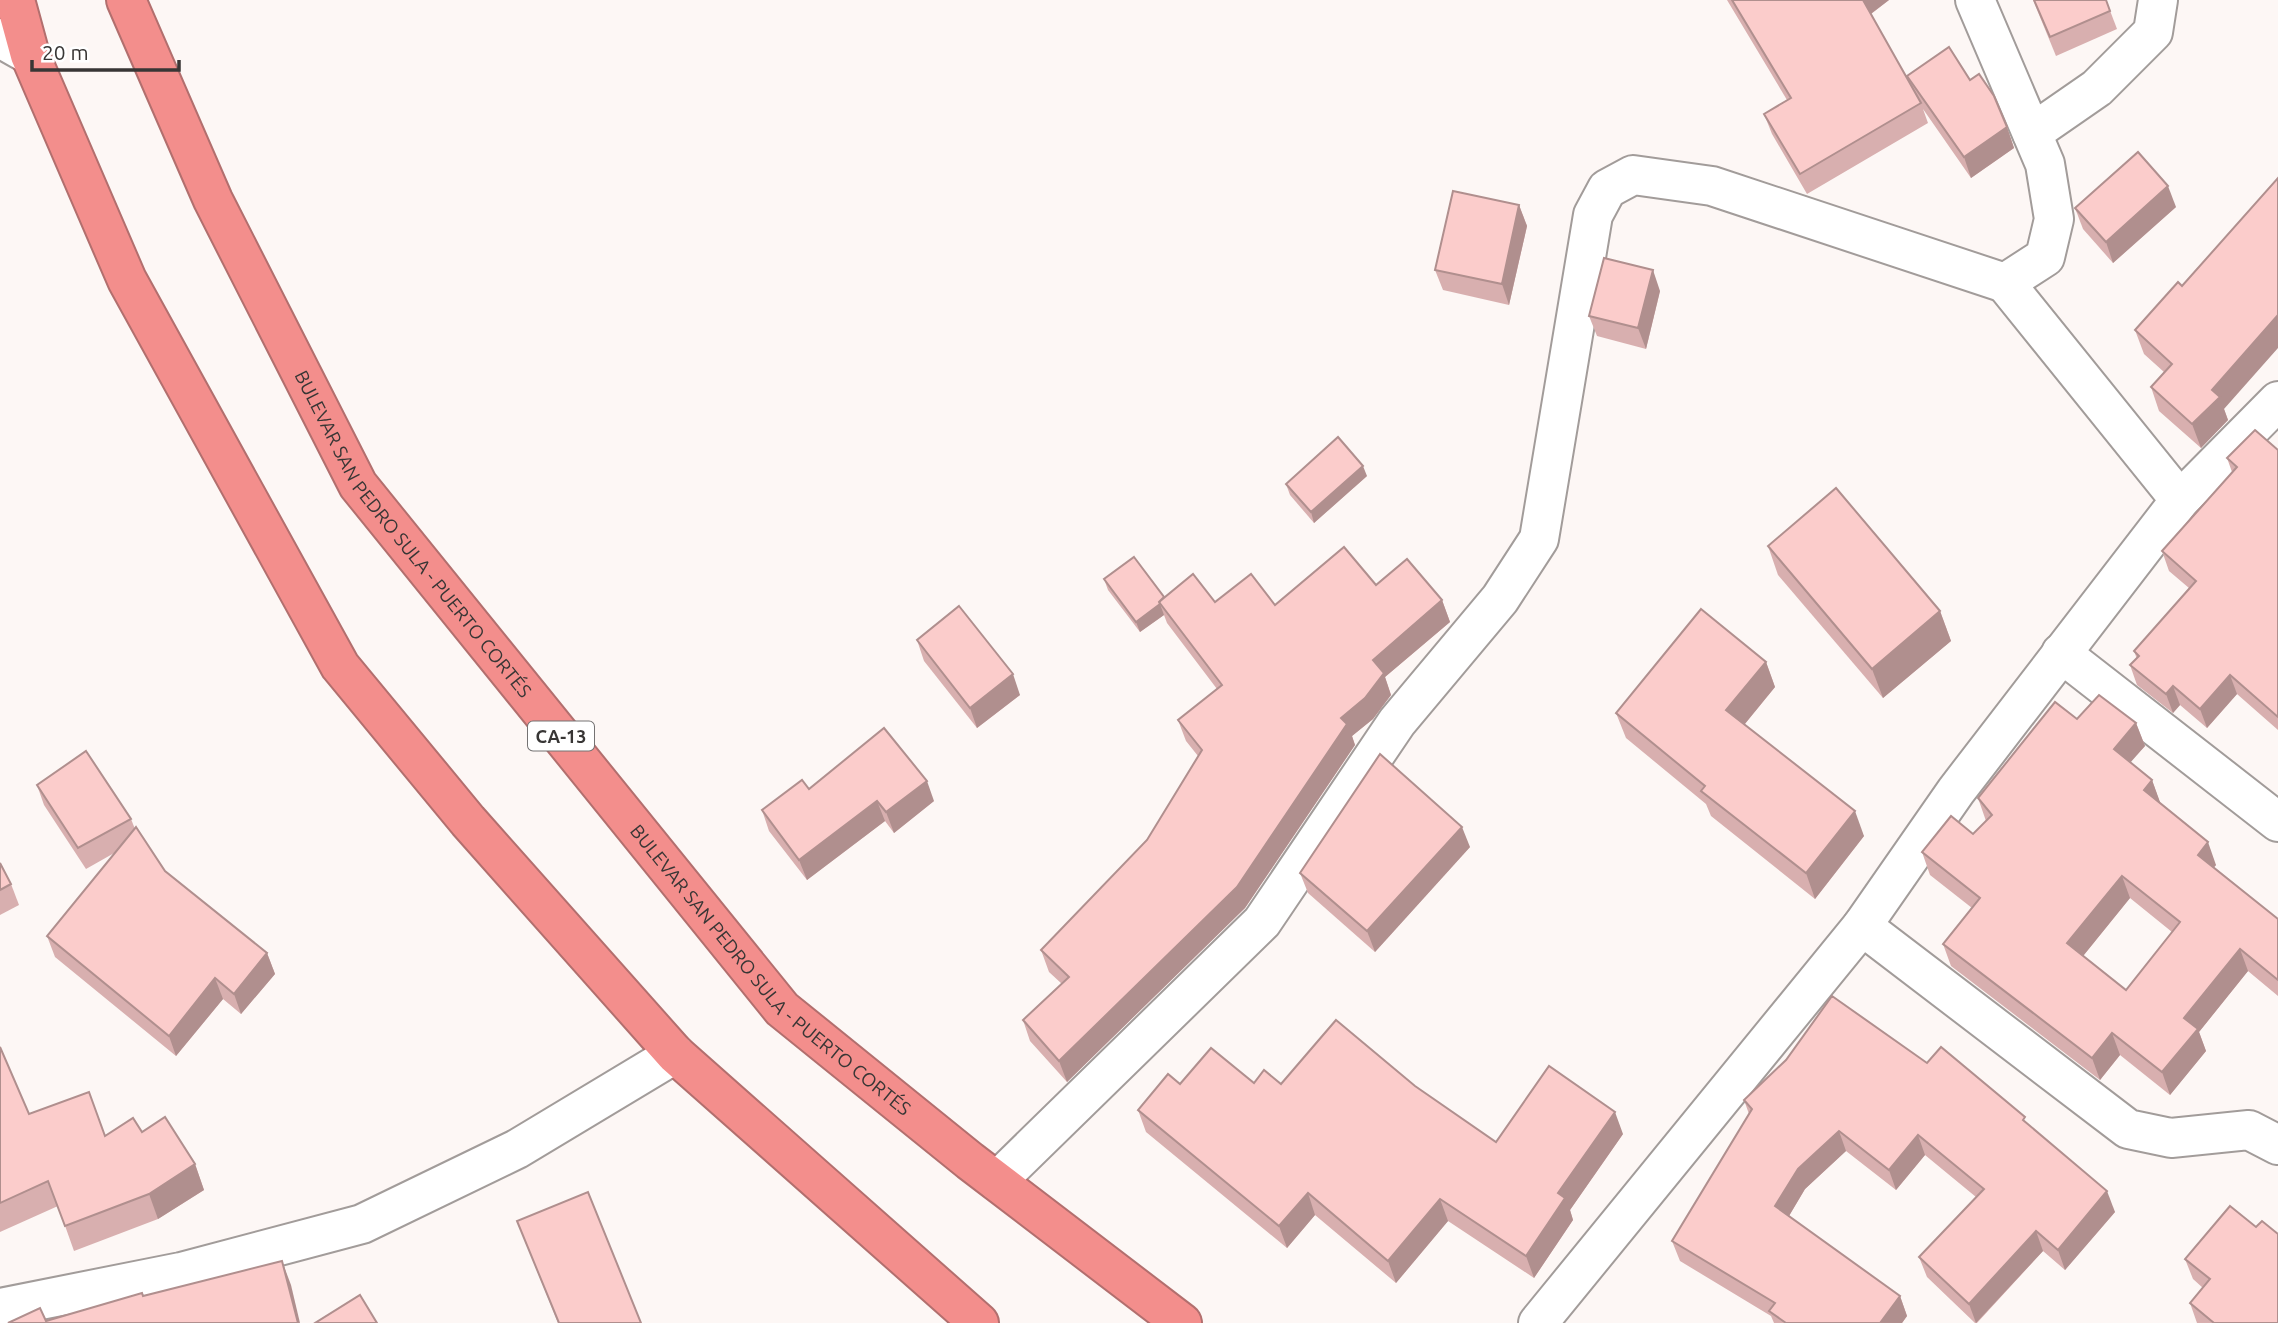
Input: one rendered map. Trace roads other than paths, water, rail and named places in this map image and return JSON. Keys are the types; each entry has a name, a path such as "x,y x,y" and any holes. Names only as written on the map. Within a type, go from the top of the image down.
{"highway":[{"path":"15,0 15,46 128,280 340,666 468,821 675,1055 979,1323"},
{"name":"BULEVAR SAN PEDRO SULA - PUERTO CORTÉS","path":"126,0 213,200 358,485 782,1009 997,1181 1182,1323"}],"street":[{"path":"1975,0 2045,164 2054,219 2045,257 2005,283"},
{"path":"2032,133 2097,88 2153,32 2158,0"},
{"path":"997,1181 1262,922 1397,722 1500,599 1539,539 1593,215 1607,189 1633,174 1712,186 2005,283 2180,500"},
{"path":"1538,1323 1862,926 1956,791 2180,500 2278,401"},
{"path":"2062,653 2278,822"},
{"path":"1862,926 2128,1129 2171,1138 2249,1130 2278,1145"},
{"path":"0,1308 181,1272 362,1224 517,1149 675,1055"}]}
